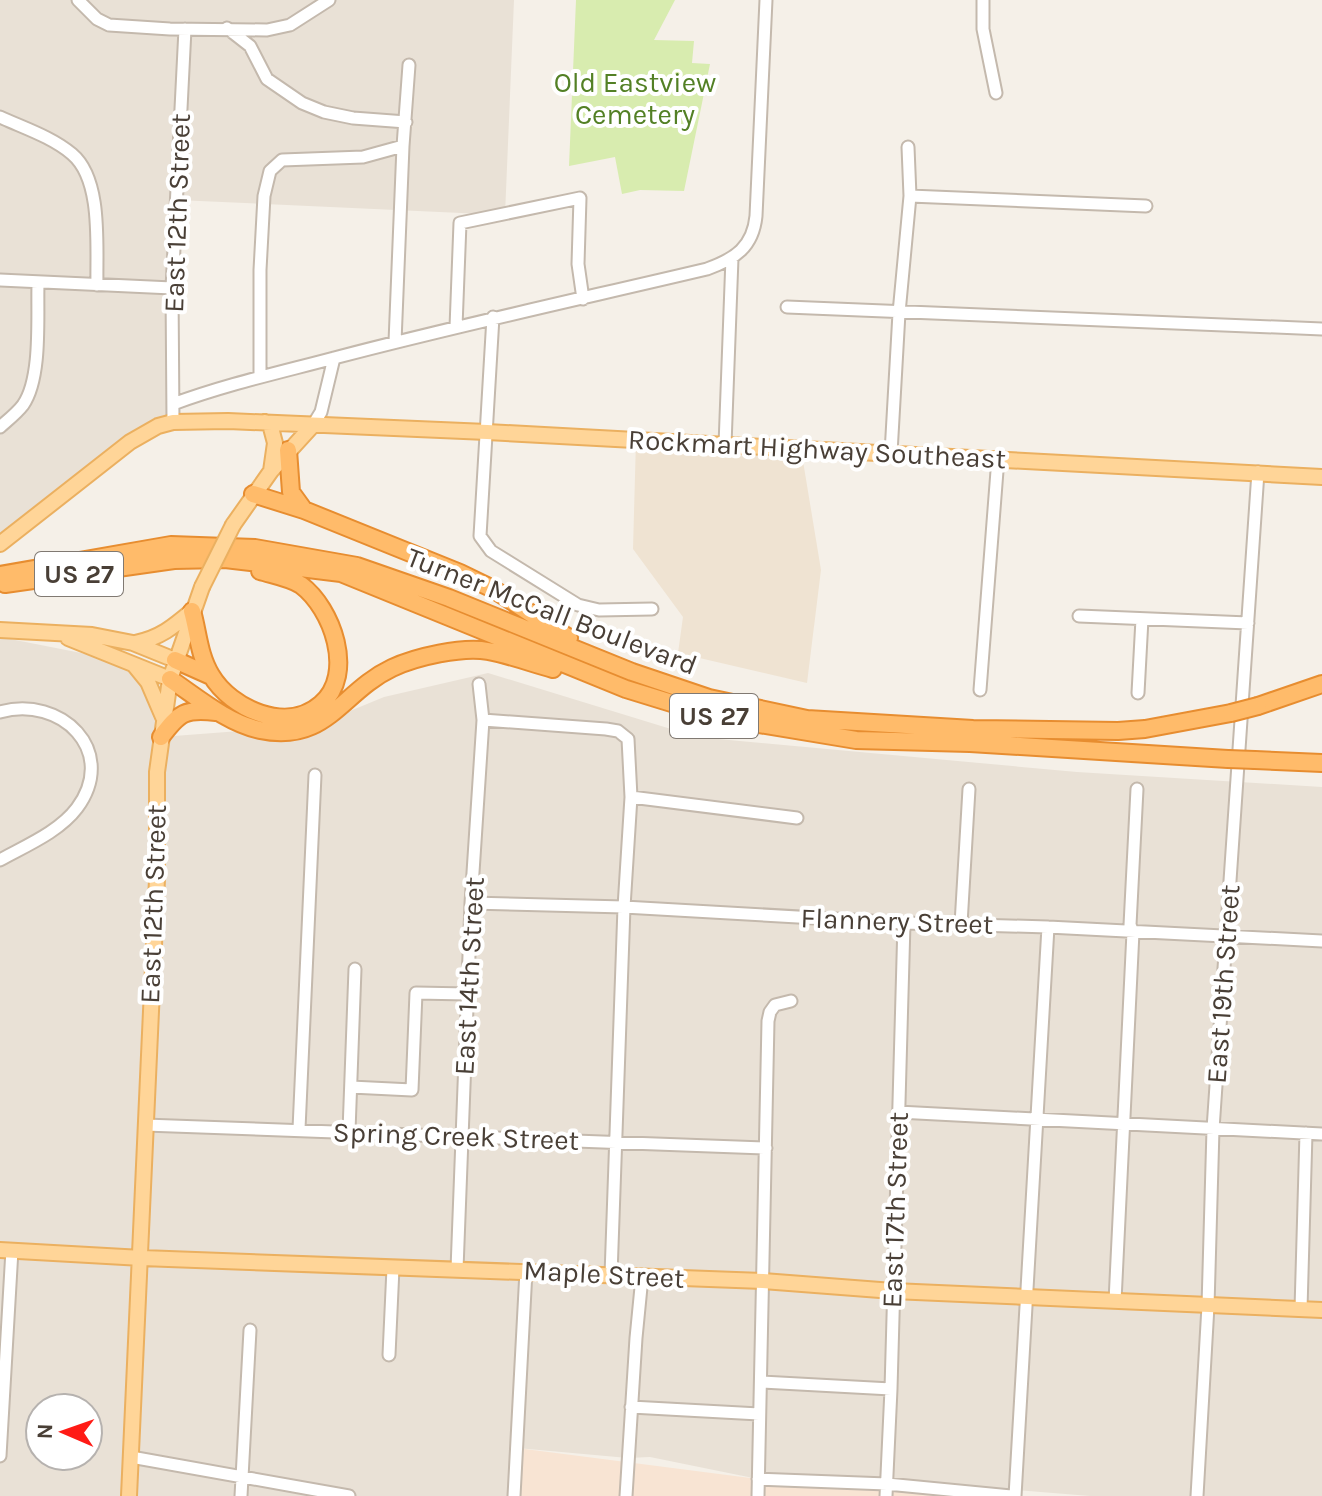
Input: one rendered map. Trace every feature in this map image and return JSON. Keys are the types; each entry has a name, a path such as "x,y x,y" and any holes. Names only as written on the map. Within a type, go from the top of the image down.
{"highway":[{"path":"288,450 291,492 304,510"},
{"path":"253,494 304,510 460,573 493,589 597,657"},
{"name":"Turner McCall Boulevard","path":"0,575 171,545 255,548 357,566 449,598 632,672 709,698 807,719 973,729 1118,731 1231,713 1322,684"},
{"path":"192,611 202,657 211,676 233,700 261,715 284,717 307,712 321,704 329,694 339,660 337,642 313,595 298,583 225,559"},
{"name":"Turner McCall Boulevard","path":"0,585 174,560 225,559 341,573 626,689 717,717 856,740 970,743 1322,763"},
{"path":"170,679 222,713 258,730 280,732 316,725 364,685 393,667 434,655 485,650 626,689"},
{"path":"175,660 211,676"},
{"path":"161,737 181,714 198,710 222,713"}],"main road":[{"name":"Rockmart Highway Southeast","path":"173,422 265,422 487,432 1322,477"},
{"path":"0,544 130,442 158,426 173,422"},
{"path":"265,422 270,424 275,443 271,471"},
{"name":"East 12th Street","path":"129,1496 157,879 157,772 163,717 175,660 192,611 233,525 271,471 313,425"},
{"path":"133,643 154,640 166,634 192,611"},
{"path":"0,630 92,635 133,643 175,660"},
{"path":"56,634 170,679"},
{"path":"132,663 148,682 163,717"},
{"name":"Maple Street","path":"6,1250 142,1258 763,1281 893,1291 1322,1310"}],"street":[{"path":"78,0 97,19 109,25 185,29 280,28 329,0"},
{"path":"173,404 260,376 493,317 707,269 732,258 749,243 755,230 766,0"},
{"path":"983,0 983,29 996,93"},
{"path":"226,28 250,46 267,79 302,103 324,112 353,118 406,122"},
{"name":"East 12th Street","path":"173,422 172,288 185,29"},
{"path":"395,342 409,65"},
{"path":"0,117 60,145 82,165 93,189 97,285"},
{"path":"260,376 260,270 264,196 270,171 282,160 363,157 403,146"},
{"path":"891,453 910,196 908,147"},
{"path":"910,196 1146,206"},
{"path":"456,327 460,223 580,198 578,264 583,299"},
{"path":"725,445 732,258"},
{"path":"0,280 172,288"},
{"path":"0,427 24,404 30,392 35,371 38,284"},
{"path":"787,307 1322,329"},
{"path":"493,317 479,531 483,542 491,551 589,609 652,609"},
{"name":"East 12th Street","path":"313,425 321,412 334,358"},
{"path":"980,690 998,458"},
{"name":"East 19th Street","path":"1197,1496 1208,1306 1213,1129 1258,472"},
{"path":"1079,616 1248,623"},
{"path":"1138,693 1142,619"},
{"name":"East 14th Street","path":"457,1269 471,903 483,720 479,684"},
{"path":"0,712 25,708 58,717 81,735 90,759 86,794 75,811 41,837 0,860"},
{"path":"483,720 606,729 618,731 628,739 631,797 611,1275"},
{"path":"299,1129 315,775"},
{"path":"961,924 969,789"},
{"path":"1115,1301 1137,789"},
{"path":"631,797 797,818"},
{"name":"Flannery Street","path":"471,903 624,907 1322,941"},
{"name":"East 17th Street","path":"886,1490 904,923"},
{"path":"758,1479 886,1490 1013,1496 1048,927"},
{"path":"349,1131 355,969"},
{"path":"351,1087 412,1090 416,993 468,994"},
{"path":"758,1496 770,1012 775,1005 791,1001"},
{"path":"898,1112 1322,1134"},
{"name":"Spring Creek Street","path":"145,1125 766,1148"},
{"path":"1301,1309 1306,1133"},
{"path":"0,1456 6,1250"},
{"path":"389,1355 393,1268"},
{"path":"514,1496 526,1271"},
{"path":"626,1496 642,1277"},
{"path":"241,1496 250,1330"},
{"path":"761,1382 891,1389"},
{"path":"631,1407 759,1414"},
{"path":"131,1457 349,1496"}],"shaded area":[{"path":"0,0 514,0 505,215 177,200 173,422 158,426 0,544"},
{"path":"636,440 801,449 821,570 807,683 678,653 683,617 633,549"},
{"path":"0,637 132,663 161,737 316,725 384,697 488,673 697,737 1077,772 1322,787 1322,1496 1090,1496 758,1479 650,1457 628,1458 517,1448 514,1496 0,1496"},
{"path":"517,1448 758,1479 1010,1496 513,1496"}],"green space":[{"name":"Old Eastview Cemetery","path":"576,0 675,0 654,40 694,41 692,63 710,64 684,191 640,190 622,194 615,157 569,166"}]}
